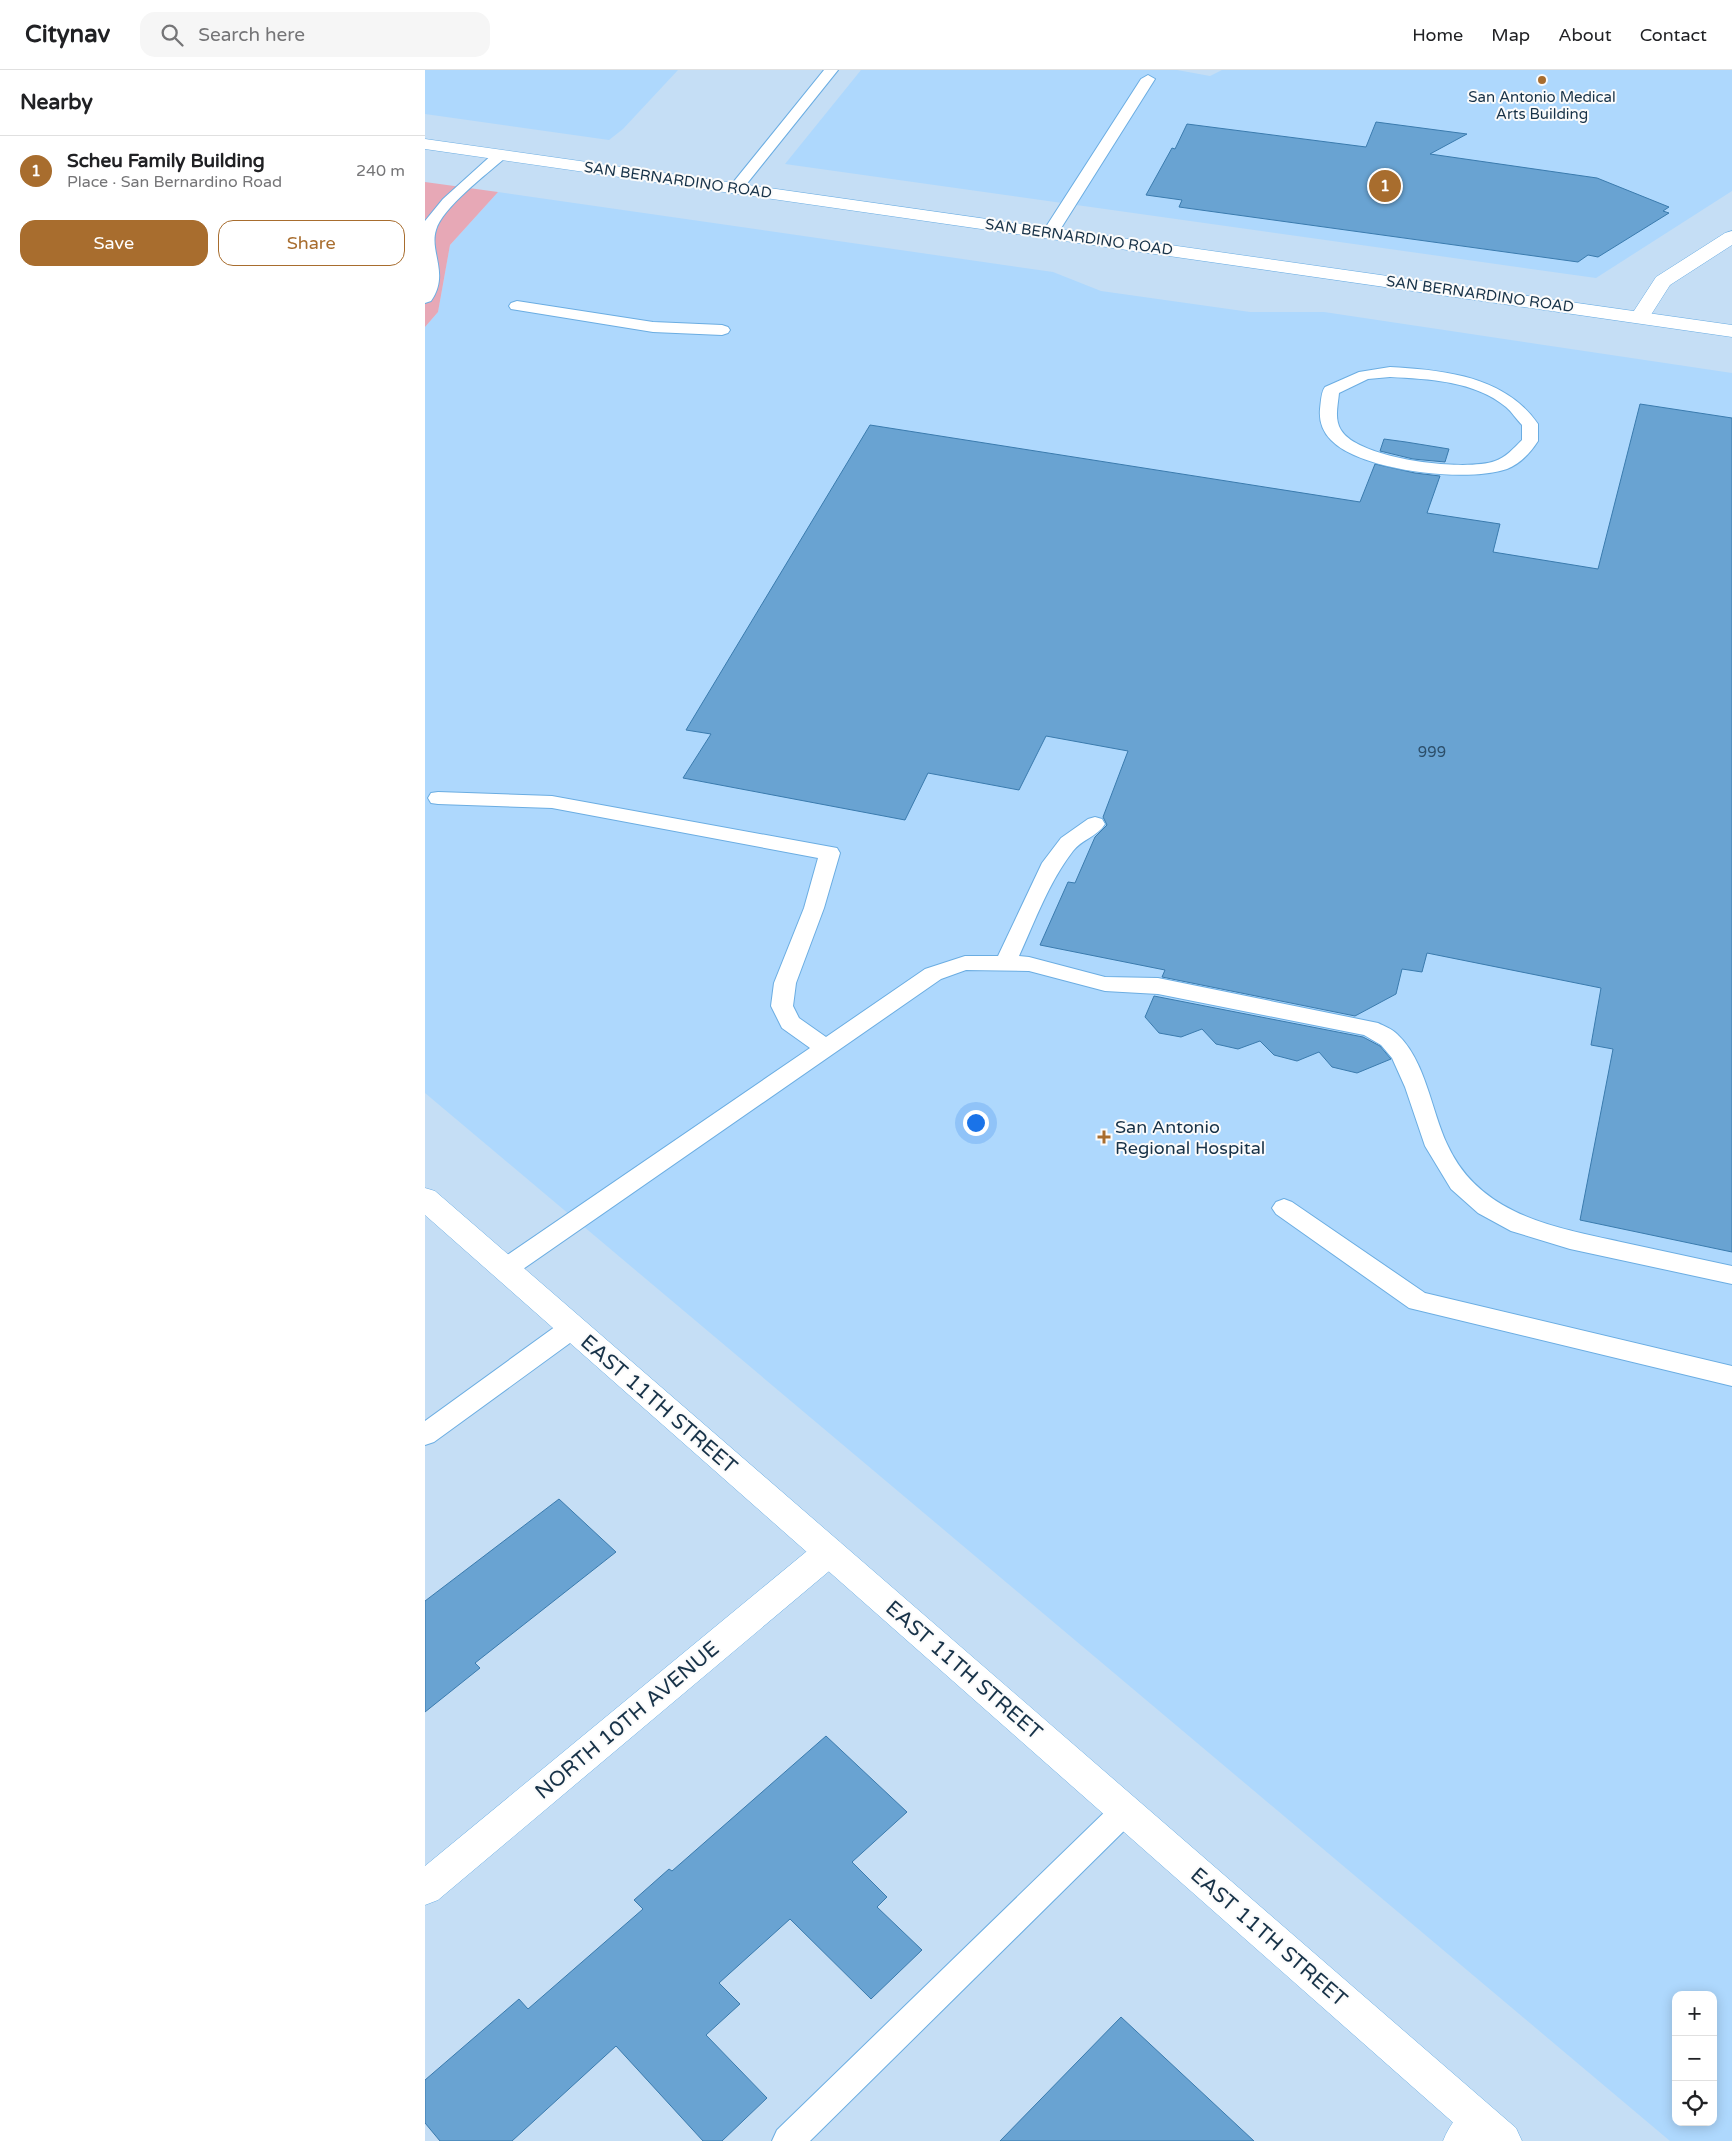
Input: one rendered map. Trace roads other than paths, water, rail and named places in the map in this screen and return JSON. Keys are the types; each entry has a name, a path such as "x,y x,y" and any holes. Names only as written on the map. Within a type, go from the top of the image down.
{"street":[{"name":"SAN BERNARDINO ROAD","path":"425,144 1732,330"},
{"path":"1640,317 1663,281 1732,237"},
{"name":"EAST 11TH STREET","path":"425,1199 1125,1811 1481,2134"},
{"name":"NORTH 10TH AVENUE","path":"425,1888 829,1552"}],"lane":[{"path":"736,188 831,70"},
{"path":"1050,233 1148,79"},
{"path":"425,298 431,282 432,265 427,246 428,228 438,213 500,155"},
{"path":"517,306 653,327 722,330"},
{"path":"1390,372 1431,374 1479,386 1511,404 1530,424 1530,441 1518,454 1502,465 1484,470 1442,470 1377,458 1356,450 1336,437 1327,414 1331,390 1365,375 1390,372"},
{"path":"438,798 553,802 830,853 814,908 785,983 782,1006 790,1023 826,1048"},
{"path":"1005,964 1049,868 1068,843 1095,824"},
{"path":"505,1269 933,974 965,963 1029,964 1105,984 1165,987 1370,1028 1389,1039 1401,1054 1416,1087 1436,1146 1459,1183 1486,1208 1519,1225 1570,1240 1732,1275"},
{"path":"1284,1208 1418,1301 1732,1376"},
{"path":"425,1435 572,1328"},
{"path":"788,2141 1125,1811"}],"place":[{"name":"San Antonio Medical Arts Building","path":"1542,80"},
{"name":"Scheu Family Building","path":"1385,186"},
{"name":"San Antonio Regional Hospital","path":"1104,1137"}]}
